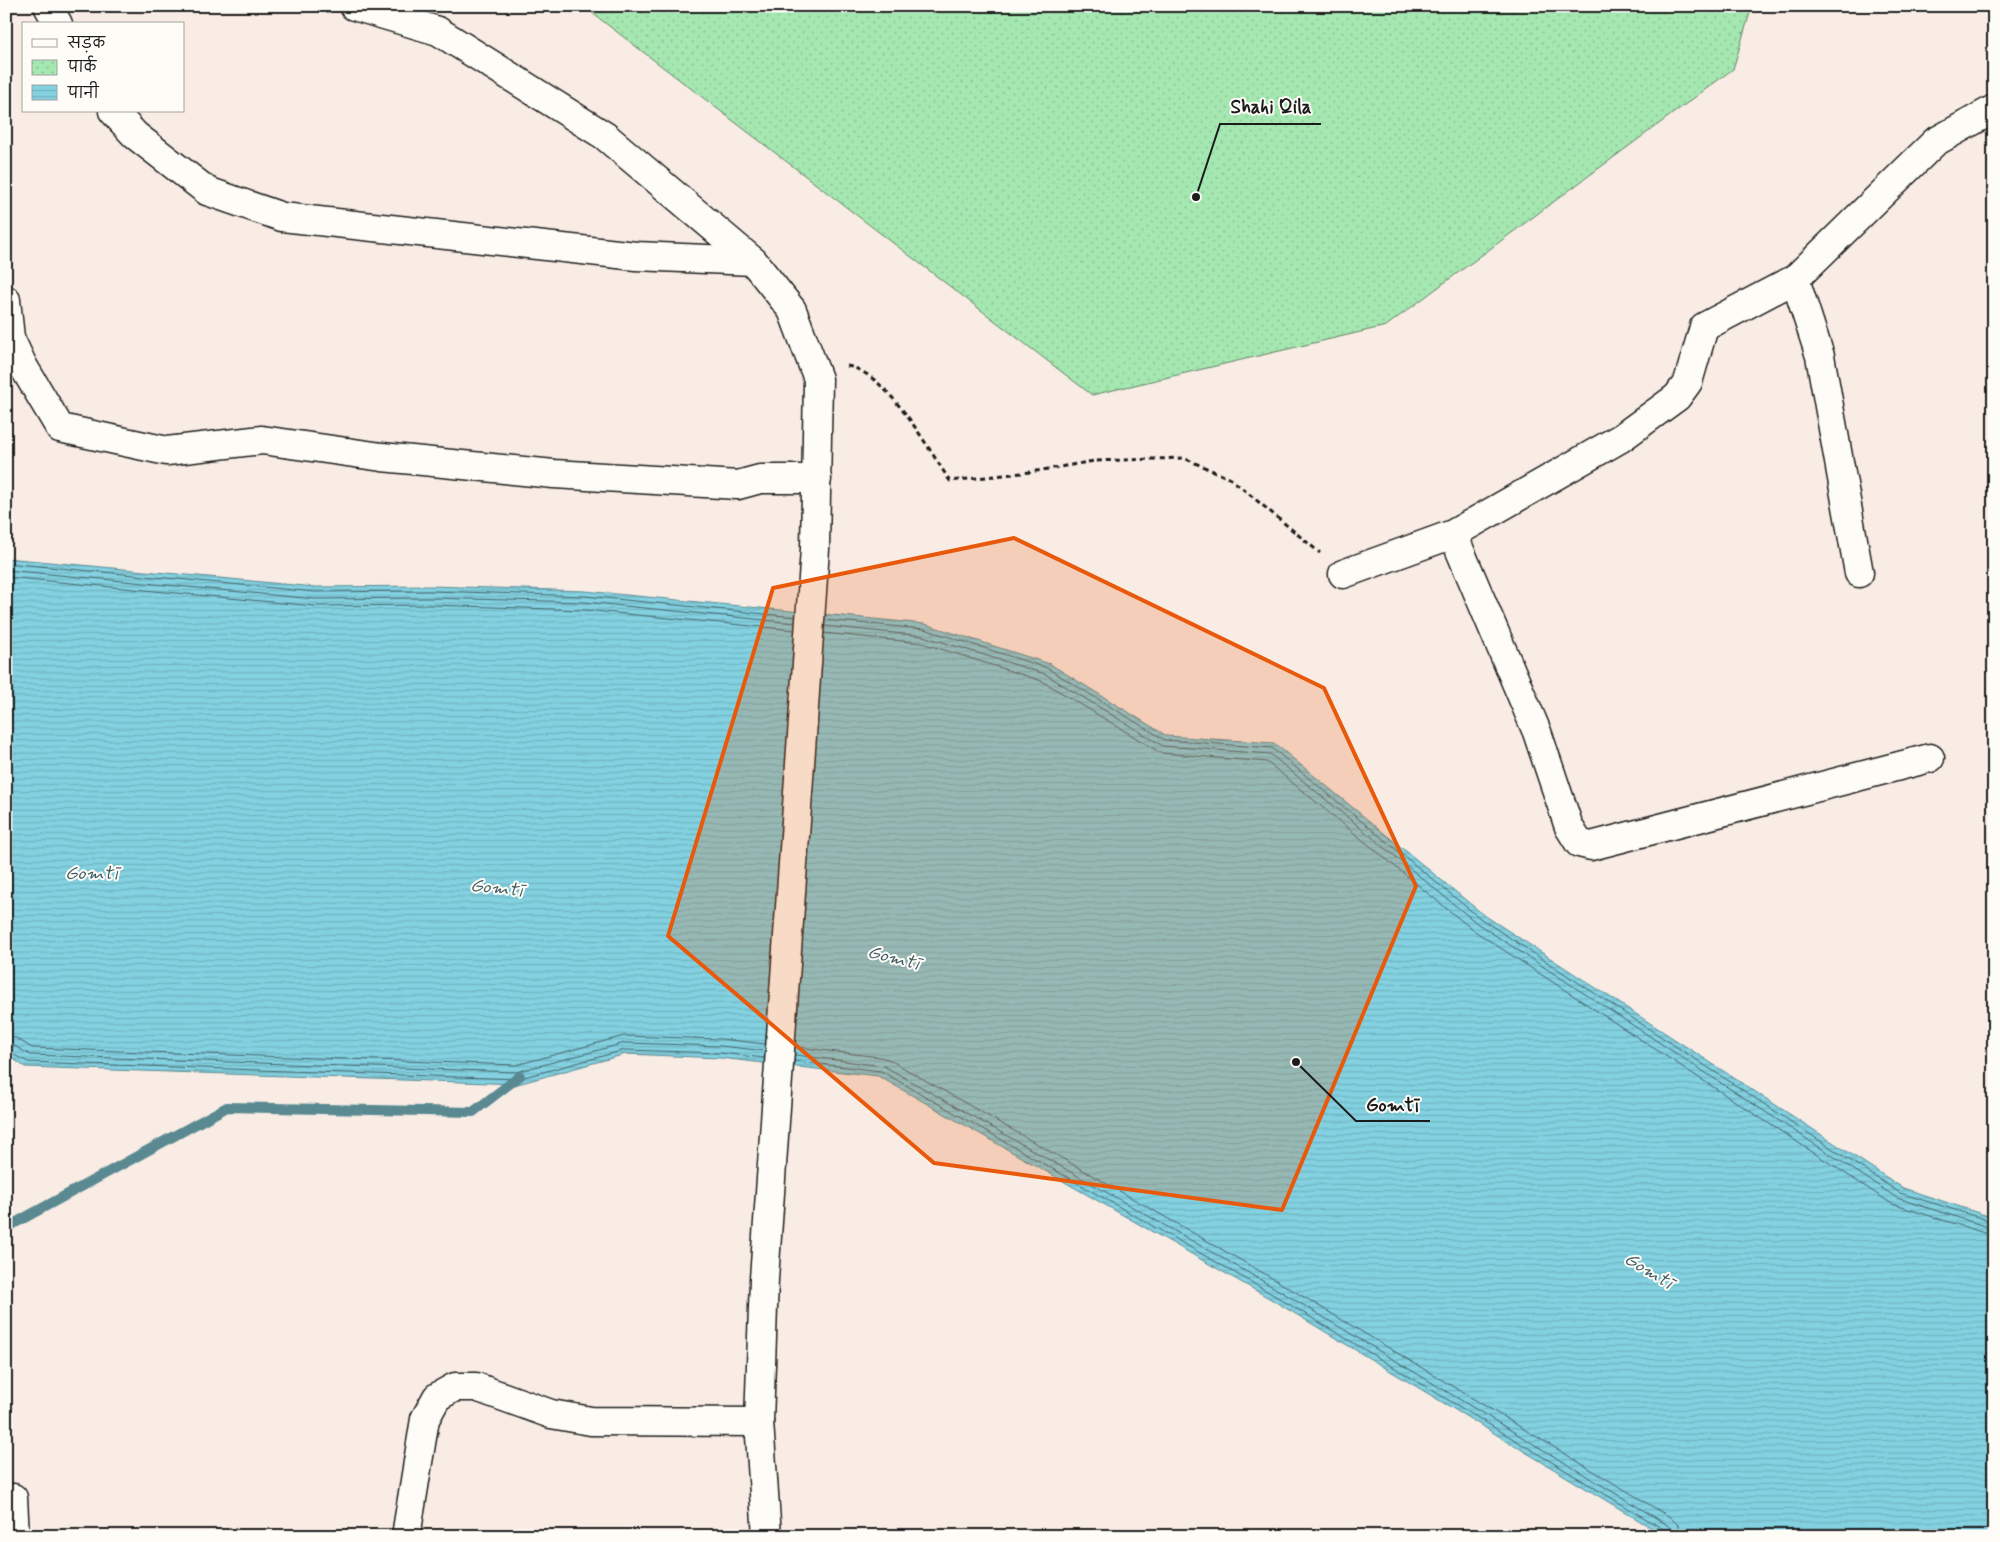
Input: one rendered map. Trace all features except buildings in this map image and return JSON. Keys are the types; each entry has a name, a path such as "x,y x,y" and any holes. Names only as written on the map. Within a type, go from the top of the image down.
{"street":[{"path":"48,6 57,22"},
{"path":"354,6 438,31 605,136 753,261 792,310 818,379 815,549 764,1279 759,1422 767,1536"},
{"path":"1343,574 1453,534 1621,438 1677,396 1688,382 1704,327 1795,279 1935,142 1994,109"},
{"path":"114,112 134,135 207,191 282,217 636,256 753,261"},
{"path":"1795,279 1820,356 1859,573"},
{"path":"6,300 10,338 23,366 60,428 167,451 262,440 382,457 554,474 738,485 760,480 817,479"},
{"path":"1453,534 1537,732 1569,827 1579,842 1591,846 1930,758"},
{"path":"406,1536 425,1419 437,1397 455,1387 476,1387 551,1414 591,1421 759,1422"},
{"path":"13,1498 15,1536"}],"path":[{"path":"811,361 853,368 876,381 899,404 950,481 1031,472 1094,461 1184,458 1231,479 1298,533 1343,574"}],"highlighted area":[{"path":"1014,538 1324,688 1416,886 1282,1210 934,1163 668,936 773,588"}],"green space":[{"path":"583,6 1752,6 1733,69 1386,326 1092,395"}],"water":[{"path":"6,558 315,587 430,586 585,591 925,624 1050,664 1167,736 1274,743 1484,915 1903,1188 1994,1218 1994,1536 1665,1536 1269,1298 878,1076 720,1058 626,1054 518,1084 25,1067 6,1054"}],"waterway":[{"path":"6,1228 227,1107 473,1112 520,1076"}],"place":[{"name":"Shahi Qila","path":"1196,197"},
{"name":"Gomtī","path":"1296,1062"}]}
